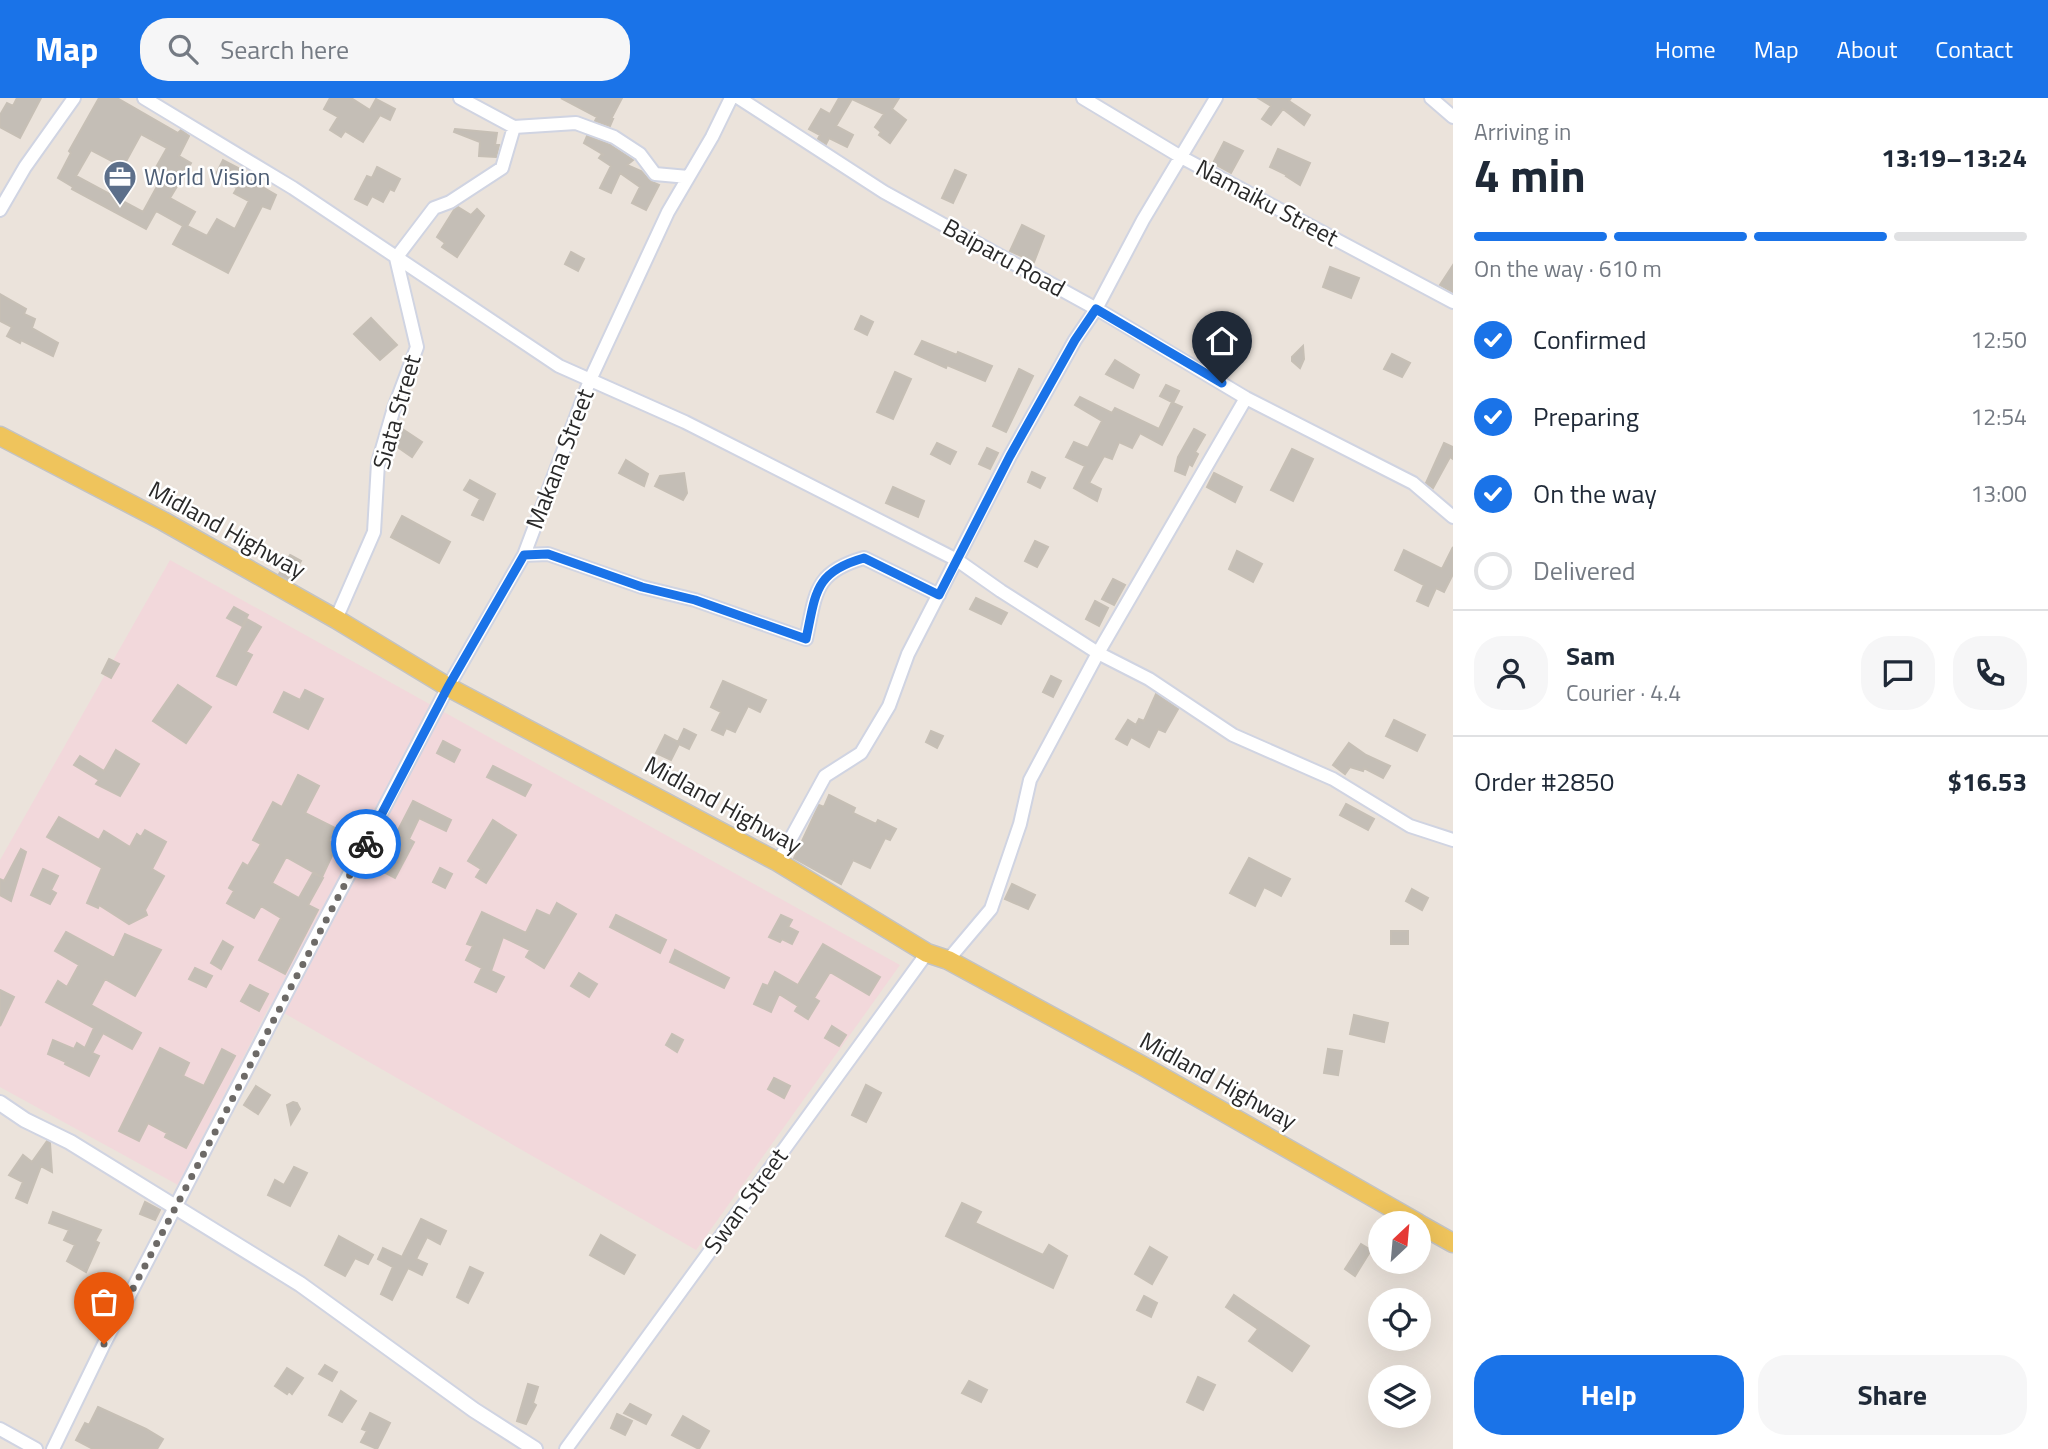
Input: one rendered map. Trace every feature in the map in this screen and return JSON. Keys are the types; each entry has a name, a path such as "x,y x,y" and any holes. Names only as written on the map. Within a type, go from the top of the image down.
{"main road":[{"name":"Midland Highway","path":"0,436 163,521 336,619 448,687 778,862 927,953 948,960 1186,1090 1396,1211"},
{"name":"Midland Highway","path":"1432,1231 1453,1243"}],"street":[{"path":"0,210 25,167 74,98"},
{"path":"145,98 293,188 559,366 685,422 957,560 1098,653 1149,679 1233,736 1333,779 1410,826 1453,840"},
{"path":"460,98 514,127 576,123 614,137 640,154 655,174 688,177"},
{"name":"Makana Street","path":"53,1449 104,1344 448,687 524,555 590,380 668,212 731,98"},
{"name":"Baiparu Road","path":"739,98 884,192 1096,309 1246,398 1413,483 1453,517"},
{"name":"Namaiku Street","path":"1083,98 1181,157 1453,302"},
{"path":"778,862 825,776 861,754 889,706 908,654 1010,456 1075,340 1096,309 1143,220 1216,98"},
{"path":"1431,98 1449,112"},
{"path":"396,258 434,208 450,202 502,168 514,127"},
{"name":"Siata Street","path":"336,619 374,532 378,463 394,408 417,347 396,258"},
{"path":"948,960 992,909 1020,824 1030,780 1098,653 1246,398"},
{"path":"524,555 548,554 642,587 695,600 806,639 821,581 845,563 864,558 939,595"},
{"name":"Swan Street","path":"566,1449 927,953"},
{"path":"0,1103 25,1120 70,1142 300,1284 474,1410 535,1449"},
{"path":"0,1429 36,1449"}],"shaded area":[{"path":"170,560 900,965 696,1250 270,1005 178,1185 0,1087 0,860"}],"building":[{"path":"17,98 41,98 20,138 0,127 0,115 7,103 13,106"},
{"path":"99,98 117,98 178,133 181,130 189,136 179,156 191,163 170,198 195,212 187,226 207,236 217,219 235,229 249,201 234,193 237,188 215,176 223,160 240,169 238,173 276,195 270,209 262,206 228,273 173,244 183,226 156,211 146,229 72,189 73,187 58,178 71,153 69,151","holes":["141,134 167,148 151,176 160,181 143,212 76,176 91,150 123,167"]},
{"path":"330,98 351,98 370,110 376,99 395,109 390,120 380,115 363,142 345,131 341,137 330,130 338,117 324,109"},
{"path":"561,98 622,98 610,126 595,121 597,117"},
{"path":"839,98 899,98 892,109 906,120 890,143 879,135 881,132 875,127 884,114 852,99 836,126 853,135 847,147 829,138 826,144 818,139 820,135 809,129 821,109 830,114"},
{"path":"1258,98 1291,98 1289,101 1310,115 1304,125 1283,109 1271,125 1262,119 1271,106"},
{"path":"455,129 497,133 495,145 499,145 496,157 479,156 480,142 454,132"},
{"path":"587,136 610,145 633,160 627,165 641,171 650,181 659,185 646,210 632,203 640,187 620,173 611,193 600,188 611,166 599,158 604,155 584,143"},
{"path":"1224,142 1243,151 1231,173 1213,163"},
{"path":"1278,149 1310,163 1300,185 1270,167"},
{"path":"377,167 400,179 394,191 390,189 383,202 372,196 367,205 355,199 367,176 372,178"},
{"path":"955,170 966,175 953,203 942,198"},
{"path":"458,207 471,215 477,209 484,216 457,257 442,247 445,243 437,237"},
{"path":"1022,225 1044,236 1034,262 1010,251"},
{"path":"571,252 584,259 578,271 565,264"},
{"path":"1453,265 1453,292 1440,285"},
{"path":"1330,267 1359,278 1351,298 1323,287"},
{"path":"0,294 26,309 24,314 35,319 32,328 58,343 53,356 7,336 12,327 0,321"},
{"path":"861,316 873,322 867,335 855,329"},
{"path":"371,318 397,345 380,360 354,334"},
{"path":"922,341 992,366 985,381 915,354"},
{"path":"1303,346 1304,359 1300,368 1292,361 1292,357"},
{"path":"1392,354 1410,363 1402,377 1384,369"},
{"path":"1115,360 1139,375 1133,388 1106,374"},
{"path":"1019,369 1033,376 1006,432 993,426"},
{"path":"895,372 911,379 893,419 877,412"},
{"path":"1166,385 1179,391 1173,403 1182,407 1162,445 1140,433 1132,448 1119,442 1112,459 1104,456 1089,483 1101,489 1097,501 1074,488 1085,466 1066,457 1074,442 1088,448 1102,421 1075,405 1080,397 1112,413 1115,408 1159,429 1172,402 1160,396"},
{"path":"401,428 422,442 412,457 393,444"},
{"path":"1194,429 1205,435 1195,452 1198,454 1192,466 1189,464 1185,475 1175,471 1178,457"},
{"path":"937,443 956,452 950,464 931,454"},
{"path":"1444,443 1453,447 1453,459 1450,457 1433,488 1426,483"},
{"path":"987,448 998,453 990,469 979,464"},
{"path":"1292,449 1313,459 1293,501 1271,490"},
{"path":"626,460 648,474 644,486 619,473"},
{"path":"1032,472 1045,478 1040,488 1028,482"},
{"path":"684,473 687,493 683,500 655,486 660,476"},
{"path":"1214,473 1242,487 1235,502 1207,487"},
{"path":"470,480 495,494 483,520 472,515 480,499 464,490"},
{"path":"893,487 924,501 918,517 886,503"},
{"path":"402,516 450,542 439,563 391,537"},
{"path":"1035,541 1048,547 1037,567 1025,561"},
{"path":"1453,547 1453,574 1444,592 1436,588 1428,606 1417,601 1424,585 1395,570 1404,550 1442,569"},
{"path":"1237,551 1262,564 1253,582 1229,569"},
{"path":"290,555 301,561 290,580 279,574"},
{"path":"1113,579 1125,585 1114,605 1102,599"},
{"path":"976,598 1007,613 1001,624 970,609"},
{"path":"1095,601 1108,608 1099,626 1086,619"},
{"path":"234,607 248,615 242,626 227,618"},
{"path":"247,619 261,627 246,652 252,655 236,685 217,676"},
{"path":"109,659 119,664 111,678 102,673"},
{"path":"1051,676 1061,681 1053,697 1043,692"},
{"path":"723,681 766,700 760,712 748,706 735,732 726,728 723,735 712,730 721,712 711,707"},
{"path":"178,685 211,707 186,743 153,721"},
{"path":"305,690 323,699 308,729 274,712 284,692 300,700"},
{"path":"1156,694 1178,709 1165,732 1158,729 1149,747 1131,737 1127,745 1116,739 1128,720 1136,725 1139,719 1144,721"},
{"path":"1394,720 1425,735 1417,751 1386,736"},
{"path":"684,729 696,735 689,749 679,744 671,760 656,753 665,735 678,742"},
{"path":"931,731 943,736 937,748 926,742"},
{"path":"443,741 460,750 454,762 437,753"},
{"path":"1349,743 1366,755 1390,766 1383,778 1364,768 1363,771 1350,767 1345,774 1333,765"},
{"path":"116,750 139,764 120,796 96,784 99,780 74,765 80,756 104,771"},
{"path":"493,766 531,785 525,796 487,777"},
{"path":"298,775 319,786 305,813 335,828 329,841 337,845 322,877 286,857 272,883 299,898 313,873 323,878 308,905 318,910 285,974 259,960 281,918 261,906 254,918 227,903 234,891 229,888 243,863 248,866 261,844 253,840 273,802 282,807"},
{"path":"829,795 855,808 853,813 876,824 878,820 896,829 890,840 885,838 870,868 853,860 841,884 794,858 819,805 824,807"},
{"path":"413,801 451,820 446,831 419,818 409,839 414,842 395,878 378,869"},
{"path":"1346,804 1374,819 1368,830 1340,815"},
{"path":"59,817 99,840 104,831 130,847 137,834 141,837 145,830 166,842 152,869 164,876 145,910 147,915 129,924 99,905 98,908 87,903 102,868 47,837"},
{"path":"493,820 516,835 486,883 476,877 481,869 468,861"},
{"path":"21,849 26,852 11,901 0,895 0,879 4,881"},
{"path":"1249,858 1290,879 1281,896 1264,887 1255,906 1230,893"},
{"path":"440,868 452,874 445,888 433,882"},
{"path":"43,869 58,876 51,890 56,893 50,904 31,895"},
{"path":"1012,884 1035,895 1028,909 1005,899"},
{"path":"1412,889 1428,898 1422,910 1406,901"},
{"path":"557,903 576,914 544,968 526,957 530,950 503,937 491,971 504,977 496,992 475,982 482,968 466,960 473,946 467,944 482,912 526,933 537,910 550,916"},
{"path":"616,915 666,940 660,953 610,927"},
{"path":"781,915 792,920 788,927 798,932 792,944 769,937"},
{"path":"1391,931 1408,931 1408,944 1391,944"},
{"path":"66,932 114,958 125,934 161,950 135,996 105,979 91,1005 141,1033 132,1049 103,1033 92,1053 99,1056 89,1076 48,1054 53,1040 74,1049 77,1043 85,1048 94,1028 46,1002 58,981 67,987 79,965 55,951"},
{"path":"223,941 233,947 221,969 211,963"},
{"path":"823,944 880,977 869,995 830,972 814,998 819,1001 808,1019 795,1011 798,1006 779,994 771,1012 754,1004 763,984 768,986 775,972 798,985"},
{"path":"675,950 729,978 724,988 670,962"},
{"path":"195,968 212,976 206,987 189,979"},
{"path":"579,973 597,984 589,997 571,986"},
{"path":"250,985 268,994 259,1011 241,1001"},
{"path":"0,990 14,997 0,1026"},
{"path":"1354,1015 1388,1023 1384,1042 1350,1034"},
{"path":"832,1026 846,1035 839,1046 825,1038"},
{"path":"672,1034 683,1040 677,1052 666,1045"},
{"path":"160,1048 189,1063 183,1076 204,1086 222,1049 235,1056 186,1148 165,1137 167,1133 148,1123 139,1141 119,1131"},
{"path":"1328,1049 1342,1051 1338,1075 1324,1073"},
{"path":"774,1078 790,1086 784,1098 768,1089"},
{"path":"866,1085 881,1093 866,1122 852,1115"},
{"path":"256,1086 270,1095 258,1114 244,1105"},
{"path":"297,1103 300,1109 291,1124 287,1105"},
{"path":"47,1141 50,1143 52,1172 41,1166 27,1203 16,1198 23,1182 9,1175 23,1155 32,1162"},
{"path":"294,1167 307,1173 290,1206 268,1195 275,1180 284,1185"},
{"path":"145,1202 160,1210 155,1220 140,1214"},
{"path":"962,1203 981,1212 975,1223 1043,1255 1049,1245 1067,1256 1053,1288 946,1236"},
{"path":"53,1212 101,1230 95,1241 99,1243 86,1272 67,1261 75,1245 64,1240 69,1230 49,1223"},
{"path":"421,1219 446,1231 440,1244 427,1237 416,1259 427,1264 422,1275 408,1268 392,1300 381,1294 393,1267 378,1259 383,1248 402,1257"},
{"path":"601,1235 635,1255 624,1274 590,1255"},
{"path":"339,1236 373,1255 368,1264 355,1258 345,1276 325,1265"},
{"path":"1361,1244 1368,1248 1368,1255 1355,1276 1345,1269"},
{"path":"1150,1247 1167,1257 1152,1284 1135,1274"},
{"path":"470,1267 483,1273 468,1303 457,1297"},
{"path":"1234,1295 1309,1346 1292,1371 1249,1341 1258,1329 1226,1307"},
{"path":"1144,1296 1157,1303 1151,1317 1137,1310"},
{"path":"325,1365 337,1372 332,1381 319,1374"},
{"path":"287,1368 303,1378 292,1394 289,1391 287,1394 275,1386"},
{"path":"1198,1377 1215,1385 1203,1410 1187,1402"},
{"path":"969,1381 987,1390 981,1402 962,1393"},
{"path":"528,1384 538,1387 533,1403 536,1405 526,1424 517,1421"},
{"path":"341,1391 356,1401 342,1422 329,1415"},
{"path":"630,1404 651,1415 646,1424 624,1413"},
{"path":"98,1407 163,1439 157,1449 93,1449 76,1440 85,1423 89,1425"},
{"path":"370,1413 390,1423 377,1449 361,1442 367,1431 362,1429"},
{"path":"617,1414 632,1421 625,1435 611,1428"},
{"path":"683,1416 709,1431 699,1449 672,1435"}],"way so far":[{"path":"104,1344 366,844"}],"place":[{"name":"World Vision","path":"120,207"}],"route":[{"path":"366,844 448,687 524,555 548,554 589,570 695,600 806,639 821,581 845,563 864,558 939,595 1010,456 1075,340 1096,309 1222,383"}]}
